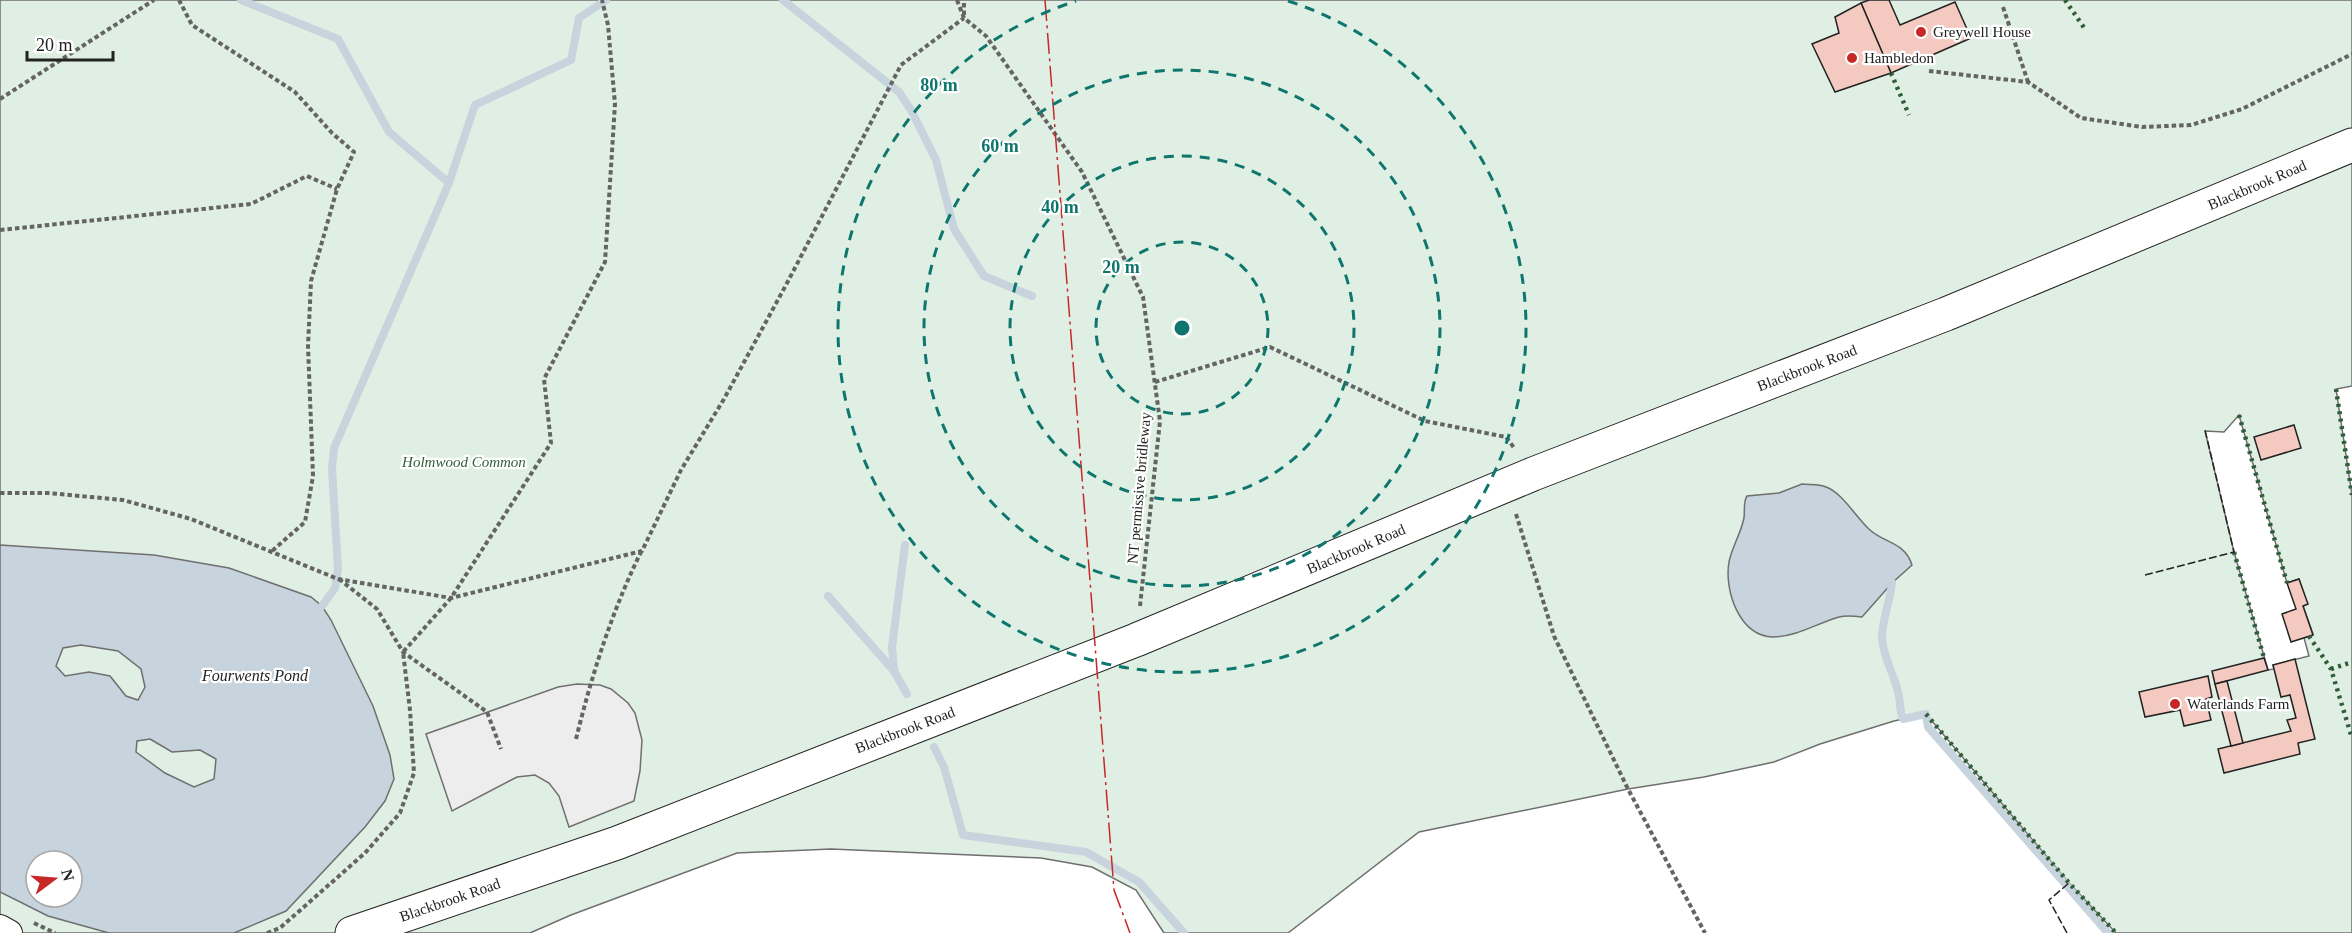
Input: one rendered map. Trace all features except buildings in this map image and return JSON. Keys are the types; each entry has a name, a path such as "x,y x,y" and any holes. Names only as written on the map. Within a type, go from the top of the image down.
{"street":[{"name":"Blackbrook Road","path":"352,933 616,843 1136,640 1520,480 1946,314 2352,145"},
{"path":"0,928 9,933"}],"path":[{"path":"0,99 154,0"},
{"path":"179,0 192,25 295,92 332,133 354,152 337,189 310,281 308,346 313,476 305,522 272,551"},
{"path":"267,933 280,928 365,853 400,813 414,773 403,652 451,598 551,443 544,379 605,262 615,104 608,25 602,0"},
{"name":"NT permissive bridleway","path":"957,0 964,18 986,36 1082,172 1143,297 1160,421 1136,640"},
{"path":"576,738 589,684 626,584 681,471 724,399 901,65 964,18 964,0"},
{"path":"2003,7 2028,82"},
{"path":"1929,70 2028,82 2081,118 2142,127 2191,125 2242,109 2352,54"},
{"path":"0,230 251,204 307,176 337,189"},
{"path":"1155,382 1270,348 1425,422 1506,437 1520,480 1554,636 1628,789 1706,933"},
{"path":"0,493 48,493 123,500 191,519 338,579 451,598 642,551"},
{"path":"338,579 377,609 403,652 487,712 501,749"}],"green space":[{"name":"Holmwood Common","path":"0,0 2352,0 2352,386 2336,389 2352,495 2352,933 2116,933 2069,883 1926,714 1894,721 1820,744 1774,762 1419,832 1288,933 1164,933 1136,890 1092,867 1041,858 831,849 737,853 571,915 530,933 0,933","holes":["2239,415 2287,583 2299,579 2307,604 2303,606 2313,634 2304,638 2309,656 2273,665 2274,669 2268,670 2234,552 2205,431 2224,432"]}],"shaded area":[{"path":"577,684 600,685 611,689 628,703 635,713 642,740 640,771 634,801 569,827 559,796 549,783 535,775 517,777 452,811 426,734 558,687"}],"water":[{"path":"1802,484 1820,485 1832,490 1844,500 1870,530 1899,547 1909,557 1912,565 1892,583 1862,617 1839,617 1782,636 1761,635 1751,629 1736,610 1729,585 1729,562 1743,524 1745,501 1747,496 1779,493"},
{"name":"Fourwents Pond","path":"0,545 154,555 229,568 311,597 322,606 373,706 390,755 394,779 385,801 365,827 286,911 234,933 109,933 48,916 34,909 84,909 84,849 24,849 24,904 0,892","holes":["81,645 118,651 141,669 145,687 138,700 126,696 110,676 89,672 65,676 56,666 63,648","150,739 172,752 200,750 216,759 214,779 194,787 165,773 136,752 137,741"]}],"waterway":[{"path":"241,0 338,39 389,132 449,183"},
{"path":"322,606 335,588 338,569 332,469 334,448 449,183 475,105 571,60 579,18 606,0"},
{"path":"783,0 899,92 911,110 936,160 954,229 984,276 1032,296"},
{"path":"905,545 892,647 894,671 907,694"},
{"path":"1892,583 1882,638 1884,652 1898,692 1903,719 1926,714 1928,727 2108,933"},
{"path":"828,596 894,671"},
{"path":"934,747 944,767 963,835 1086,852 1139,882 1184,933"}],"hedge":[{"path":"2065,0 2085,29"},
{"path":"1891,73 1909,115"},
{"path":"2336,389 2352,495"},
{"path":"2239,415 2287,583"},
{"path":"2234,552 2264,658"},
{"path":"2309,636 2331,669 2352,738"},
{"path":"2331,669 2352,662"},
{"path":"1926,714 2069,883 2116,933"}],"fence":[{"path":"2145,575 2234,552 2205,430"},
{"path":"2067,933 2049,900 2069,883"}],"power":[{"path":"1045,0 1114,890 1130,933"}],"place":[{"name":"Greywell House","path":"1921,32"},
{"name":"Hambledon","path":"1852,58"},
{"name":"Waterlands Farm","path":"2175,704"}]}
